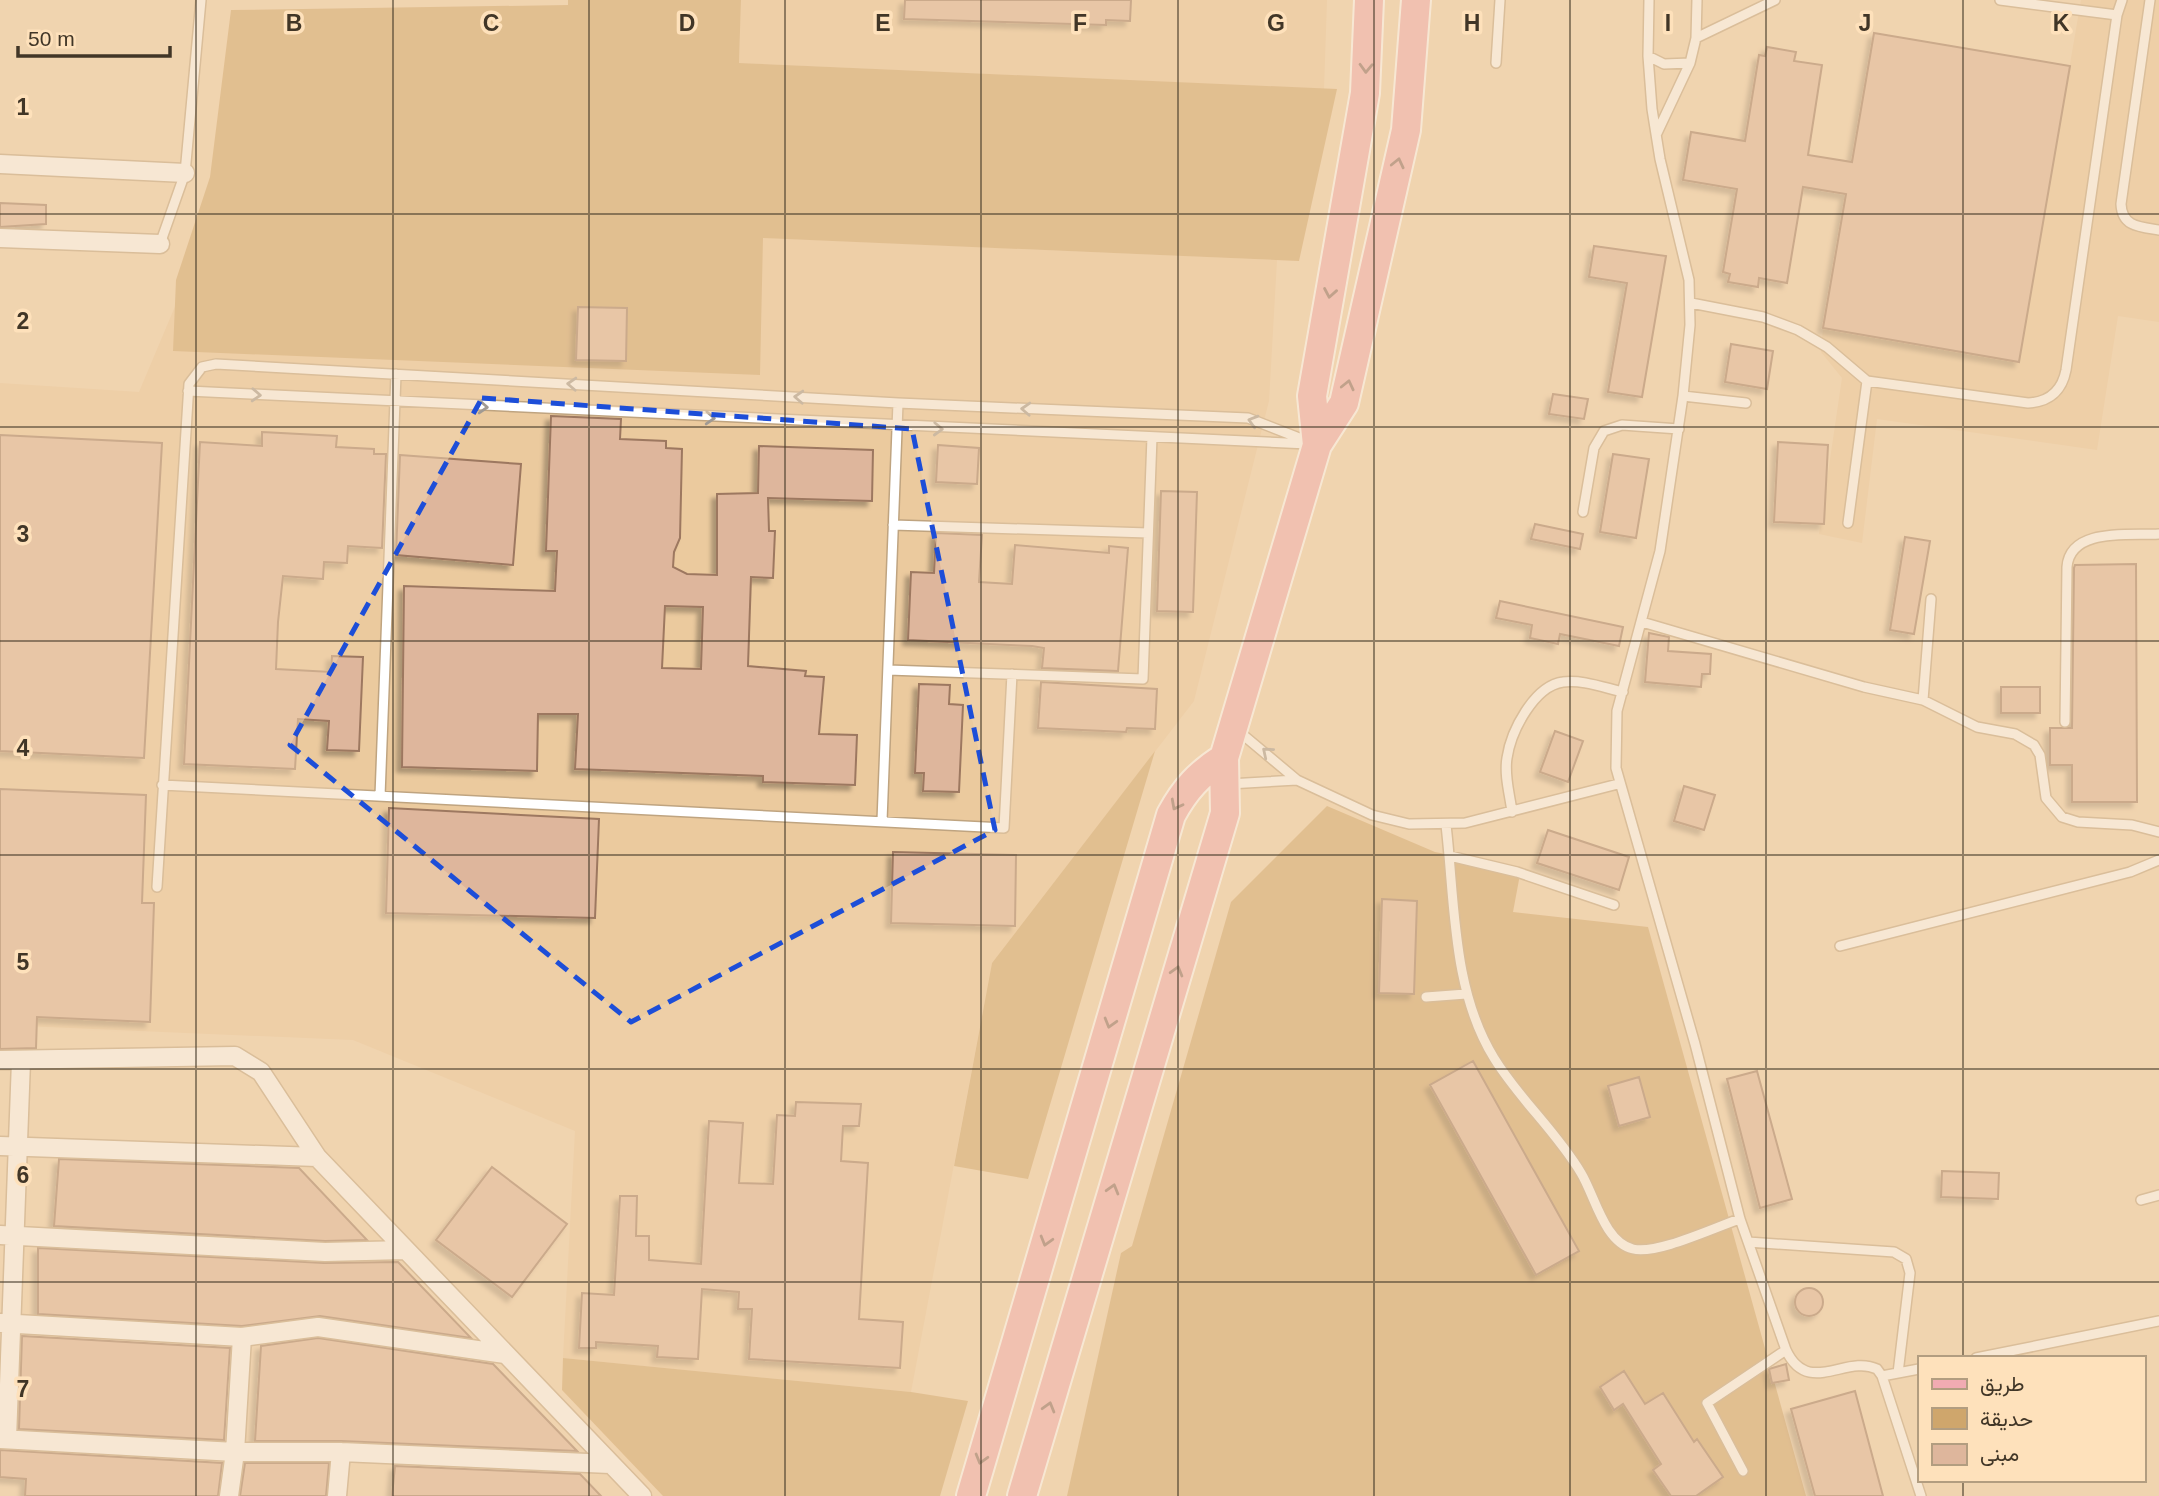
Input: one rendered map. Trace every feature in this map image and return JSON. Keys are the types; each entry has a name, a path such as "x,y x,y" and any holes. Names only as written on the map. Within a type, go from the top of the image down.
{"main road":[{"path":"1317,445 1312,396 1365,93 1369,0"},
{"path":"1022,1496 1225,813 1225,771 1234,727 1317,445 1344,403 1406,130 1416,0"},
{"path":"971,1496 1171,815 1193,782 1225,771"}],"street":[{"path":"0,164 185,173"},
{"path":"0,237 160,244"},
{"path":"0,1060 235,1056 261,1072 317,1157 642,1496"},
{"path":"22,1060 19,1147 7,1236 3,1439 235,1452 341,1452 610,1464"},
{"path":"0,1146 317,1157"},
{"path":"7,1236 325,1252 405,1250"},
{"path":"7,1323 242,1338 318,1327 505,1354"},
{"path":"229,1496 235,1452 242,1338"},
{"path":"337,1496 341,1452"}],"lane":[{"path":"160,244 185,173 201,0"},
{"path":"1496,63 1500,0"},
{"path":"1696,38 1775,0"},
{"path":"2000,0 2117,15"},
{"path":"1691,303 1763,317 1798,330 1827,348 1867,381 2028,403 2046,400 2060,388 2068,356 2117,15 2122,0"},
{"path":"2150,0 2121,204 2125,219 2131,224 2159,230"},
{"path":"1650,1 1648,56 1656,135 1685,258 1691,303 1684,396 1660,551 1614,734 1618,785 1674,970 1740,1219 1786,1350 1795,1365 1810,1373 1870,1366 1882,1376 1921,1496"},
{"path":"1656,135 1690,63 1696,38 1696,2"},
{"path":"1648,56 1664,64 1690,63"},
{"path":"158,887 162,785 188,391 191,377 208,364 898,403 1248,418 1317,445"},
{"path":"380,796 396,374"},
{"path":"1848,523 1867,381"},
{"path":"188,391 394,403 1317,445"},
{"path":"1684,396 1746,404"},
{"path":"882,821 898,403"},
{"path":"1583,512 1594,448 1604,430 1622,425 1679,429"},
{"path":"888,670 1143,679 1152,437"},
{"path":"893,525 1148,533"},
{"path":"2065,722 2067,567 2070,553 2085,540 2159,534"},
{"path":"1923,700 1931,599"},
{"path":"1642,622 1864,687 1923,700 1977,727 2015,734 2034,745 2039,755 2046,797 2062,817 2078,822 2132,825 2159,832"},
{"path":"162,785 1004,828 1012,674"},
{"path":"1512,812 1506,774 1508,752 1515,732 1538,696 1551,686 1568,681 1623,692"},
{"path":"1234,727 1297,780 1372,815 1409,824 1447,825 1512,812 1618,785"},
{"path":"1225,771 1297,780"},
{"path":"1447,825 1466,994 1492,1056 1571,1157 1609,1229 1621,1244 1630,1249 1650,1250 1740,1219"},
{"path":"1450,856 1517,872 1614,905"},
{"path":"1840,946 2130,872 2159,860"},
{"path":"1426,997 1466,994"},
{"path":"2141,1200 2159,1195"},
{"path":"1748,1242 1894,1252 1906,1259 1910,1273 1898,1373"},
{"path":"1986,1356 2159,1321"},
{"path":"1744,1471 1707,1403 1786,1350"},
{"path":"1882,1376 1918,1369"}],"highlighted area":[{"path":"482,398 912,429 995,830 631,1022 290,745"}],"shaded area":[{"path":"741,0 1327,0 1324,89 739,63"},
{"path":"2081,0 2159,0 2159,322 2118,316 2097,450 1877,419 1862,543 1819,534 1842,378 1821,352 1823,328 2019,361"},
{"path":"214,214 1277,260 1269,401 1194,701 992,963 911,1392 563,1358 575,1131 353,1040 0,1025 0,383 139,392"}],"green space":[{"path":"568,0 741,0 739,63 1337,89 1299,261 763,238 760,375 173,351 176,280 210,177 231,10 568,5"},
{"path":"1155,751 1028,1179 954,1166 992,963"},
{"path":"1327,806 1435,852 1521,869 1513,912 1648,927 1806,1496 1067,1496 1121,1253 1132,1246 1231,902"},
{"path":"563,1358 911,1392 968,1401 940,1496 663,1496 562,1390"}],"building":[{"path":"905,0 1131,0 1130,21 1106,20 1106,25 904,19"},
{"path":"1874,33 2070,66 2019,362 1823,328 1846,194 1803,187 1787,283 1759,278 1758,287 1728,282 1730,274 1723,272 1737,189 1683,180 1691,132 1745,141 1759,55 1765,56 1767,47 1796,52 1794,61 1822,65 1808,155 1852,162"},
{"path":"0,203 46,205 46,224 0,227"},
{"path":"1594,246 1666,256 1642,397 1608,392 1627,283 1589,277"},
{"path":"578,307 627,308 626,361 576,360"},
{"path":"1731,344 1773,351 1767,389 1725,382"},
{"path":"1553,394 1588,399 1584,419 1549,414"},
{"path":"551,416 621,419 620,439 666,441 666,448 682,449 680,538 674,552 673,567 687,574 717,575 717,494 758,493 759,446 873,450 872,501 768,498 769,531 775,531 773,578 751,577 748,666 806,671 805,676 824,677 819,734 857,735 855,785 763,782 763,776 575,769 578,714 538,714 537,771 402,767 404,586 555,591 557,551 546,551","holes":["665,606 703,607 701,669 662,668"]},
{"path":"262,432 337,436 336,447 374,449 374,454 386,454 382,548 348,546 347,563 324,562 323,579 283,576 278,622 276,669 331,672 332,656 363,657 359,751 327,750 329,721 298,719 295,769 184,764 200,442 262,446"},
{"path":"0,435 162,443 144,758 0,751"},
{"path":"1778,442 1828,445 1824,524 1774,522"},
{"path":"938,445 979,448 977,484 936,482"},
{"path":"1613,454 1649,459 1636,538 1600,532"},
{"path":"400,455 521,464 513,565 396,555"},
{"path":"1161,491 1197,492 1193,612 1157,611"},
{"path":"1535,524 1583,534 1580,549 1531,539"},
{"path":"936,533 982,535 979,582 1012,584 1015,545 1109,553 1109,546 1128,548 1118,671 1042,668 1044,648 1032,646 908,640 911,572 934,573"},
{"path":"1905,537 1930,541 1914,634 1890,630"},
{"path":"2136,564 2137,802 2072,802 2072,765 2050,765 2050,728 2072,728 2074,568 2075,565"},
{"path":"1500,601 1623,627 1619,646 1560,634 1558,644 1530,638 1532,625 1496,618"},
{"path":"1649,633 1669,637 1668,651 1711,654 1710,674 1702,674 1701,687 1645,682"},
{"path":"1041,682 1157,689 1155,729 1127,728 1126,732 1038,728"},
{"path":"919,684 950,685 949,704 963,705 959,792 923,791 924,773 915,773"},
{"path":"2001,687 2040,687 2040,713 2001,713"},
{"path":"1555,731 1583,741 1568,782 1540,772"},
{"path":"1684,786 1715,795 1704,830 1674,821"},
{"path":"0,789 146,795 142,903 154,903 150,1022 37,1017 36,1048 0,1049"},
{"path":"389,808 599,819 595,918 386,913"},
{"path":"1548,830 1629,857 1619,890 1537,863"},
{"path":"893,852 1016,855 1015,926 891,923"},
{"path":"1382,899 1417,901 1414,994 1379,993"},
{"path":"1473,1061 1579,1251 1536,1275 1430,1085"},
{"path":"1757,1071 1792,1199 1760,1208 1727,1079"},
{"path":"1639,1077 1650,1117 1619,1126 1608,1086"},
{"path":"796,1102 861,1104 859,1126 843,1126 841,1161 868,1163 859,1319 903,1322 900,1368 749,1359 752,1309 738,1309 739,1292 702,1289 698,1359 657,1357 658,1346 596,1342 596,1348 579,1348 582,1293 614,1295 620,1196 637,1196 636,1236 649,1236 649,1260 701,1264 709,1121 743,1123 739,1183 773,1184 777,1115 795,1116"},
{"path":"59,1159 299,1168 367,1240 325,1241 54,1226"},
{"path":"492,1167 567,1224 512,1297 436,1240"},
{"path":"1942,1171 1999,1173 1998,1199 1941,1197"},
{"path":"38,1248 324,1263 398,1262 471,1338 320,1316 242,1326 38,1314"},
{"path":"1809,1288 1819,1292 1823,1302 1819,1312 1809,1316 1799,1312 1795,1302 1799,1292"},
{"path":"22,1336 230,1348 224,1440 19,1429"},
{"path":"318,1338 493,1364 577,1451 341,1441 255,1441 261,1346"},
{"path":"1786,1364 1789,1380 1772,1383 1769,1369"},
{"path":"1624,1371 1645,1404 1663,1393 1694,1442 1697,1439 1723,1477 1696,1496 1671,1496 1653,1470 1661,1464 1623,1404 1614,1410 1600,1387"},
{"path":"1855,1391 1883,1496 1815,1496 1791,1409"},
{"path":"0,1450 222,1463 218,1496 25,1496 26,1479 0,1477"},
{"path":"245,1463 329,1463 326,1496 240,1496"},
{"path":"395,1466 580,1474 601,1496 392,1496"}]}
